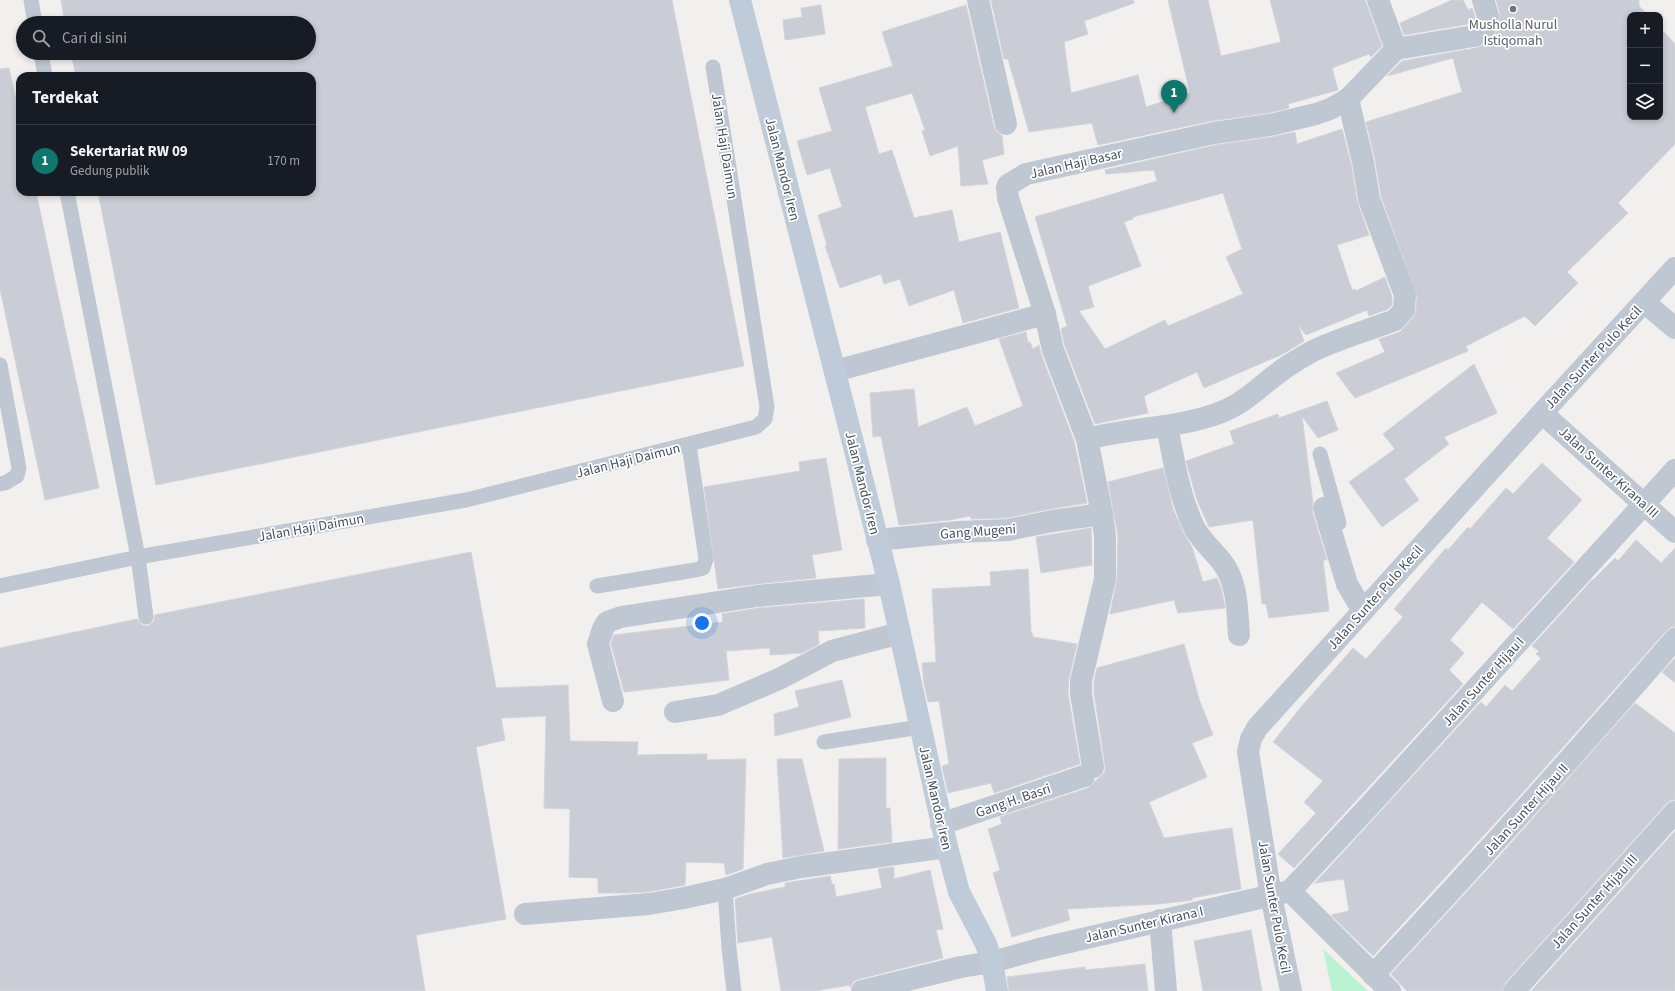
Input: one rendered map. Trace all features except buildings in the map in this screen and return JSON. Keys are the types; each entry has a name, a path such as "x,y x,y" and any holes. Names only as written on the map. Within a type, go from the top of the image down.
{"street":[{"name":"Jalan Mandor Iren","path":"740,0 889,584 947,848 959,892 986,944 992,962 997,991"},
{"path":"978,0 1006,124"},
{"path":"1378,0 1396,49 1474,36 1485,28 1488,16 1483,0"},
{"name":"Jalan Haji Basar","path":"1045,314 1008,198 1006,188 1008,185 1026,174 1214,133 1270,125 1316,114 1330,109 1348,99 1396,49"},
{"path":"1087,439 1106,434 1167,426 1196,420 1225,411 1249,397 1289,366 1315,350 1395,320 1404,310 1405,295 1369,199 1363,162 1348,99"},
{"name":"Jalan Sunter Pulo Kecil","path":"1290,991 1281,893 1248,752 1251,738 1257,728 1366,607 1675,268"},
{"path":"1644,302 1675,328"},
{"path":"835,371 1045,314 1061,372 1087,439 1102,514"},
{"name":"Jalan Sunter Kirana III","path":"1542,413 1675,532"},
{"path":"1167,426 1179,486 1189,516 1196,530 1223,564 1232,581 1237,596 1239,635"},
{"name":"Jalan Sunter Hijau I","path":"1281,893 1329,850 1675,470"},
{"path":"1324,508 1346,584 1366,607"},
{"name":"Gang Mugeni","path":"878,540 959,532 1008,530 1052,521 1102,514"},
{"name":"Gang H. Basri","path":"942,824 1089,771 1081,681 1105,579 1102,514"},
{"path":"613,701 598,644 607,622 621,617 757,596 889,584"},
{"path":"675,712 718,705 779,679 832,651 900,633"},
{"name":"Jalan Sunter Hijau II","path":"1373,975 1466,876 1548,785 1675,639"},
{"name":"Jalan Sunter Hijau III","path":"1514,991 1675,812"},
{"path":"525,914 649,904 725,889 767,874 801,867 947,848"},
{"path":"1281,893 1390,991"},
{"name":"Jalan Sunter Kirana I","path":"862,991 961,967 992,962 1038,949 1281,893"},
{"path":"1160,920 1166,991"}],"lane":[{"path":"31,0 34,16"},
{"path":"42,60 44,72"},
{"name":"Jalan Haji Daimun","path":"0,586 138,557 466,500 756,427 765,419 766,408 713,67"},
{"path":"68,196 138,557 146,617"},
{"path":"0,365 4,406 19,468 17,476 0,484"},
{"path":"597,586 703,568 706,559 689,444"},
{"path":"1320,454 1354,572 1366,607"},
{"path":"824,742 920,727"},
{"path":"725,889 729,948 734,991"}],"green space":[{"path":"1323,949 1368,991 1332,991"}],"place":[{"name":"Musholla Nurul Istiqomah","path":"1513,9"},
{"name":"Sekertariat RW 09","path":"1174,113"}]}
